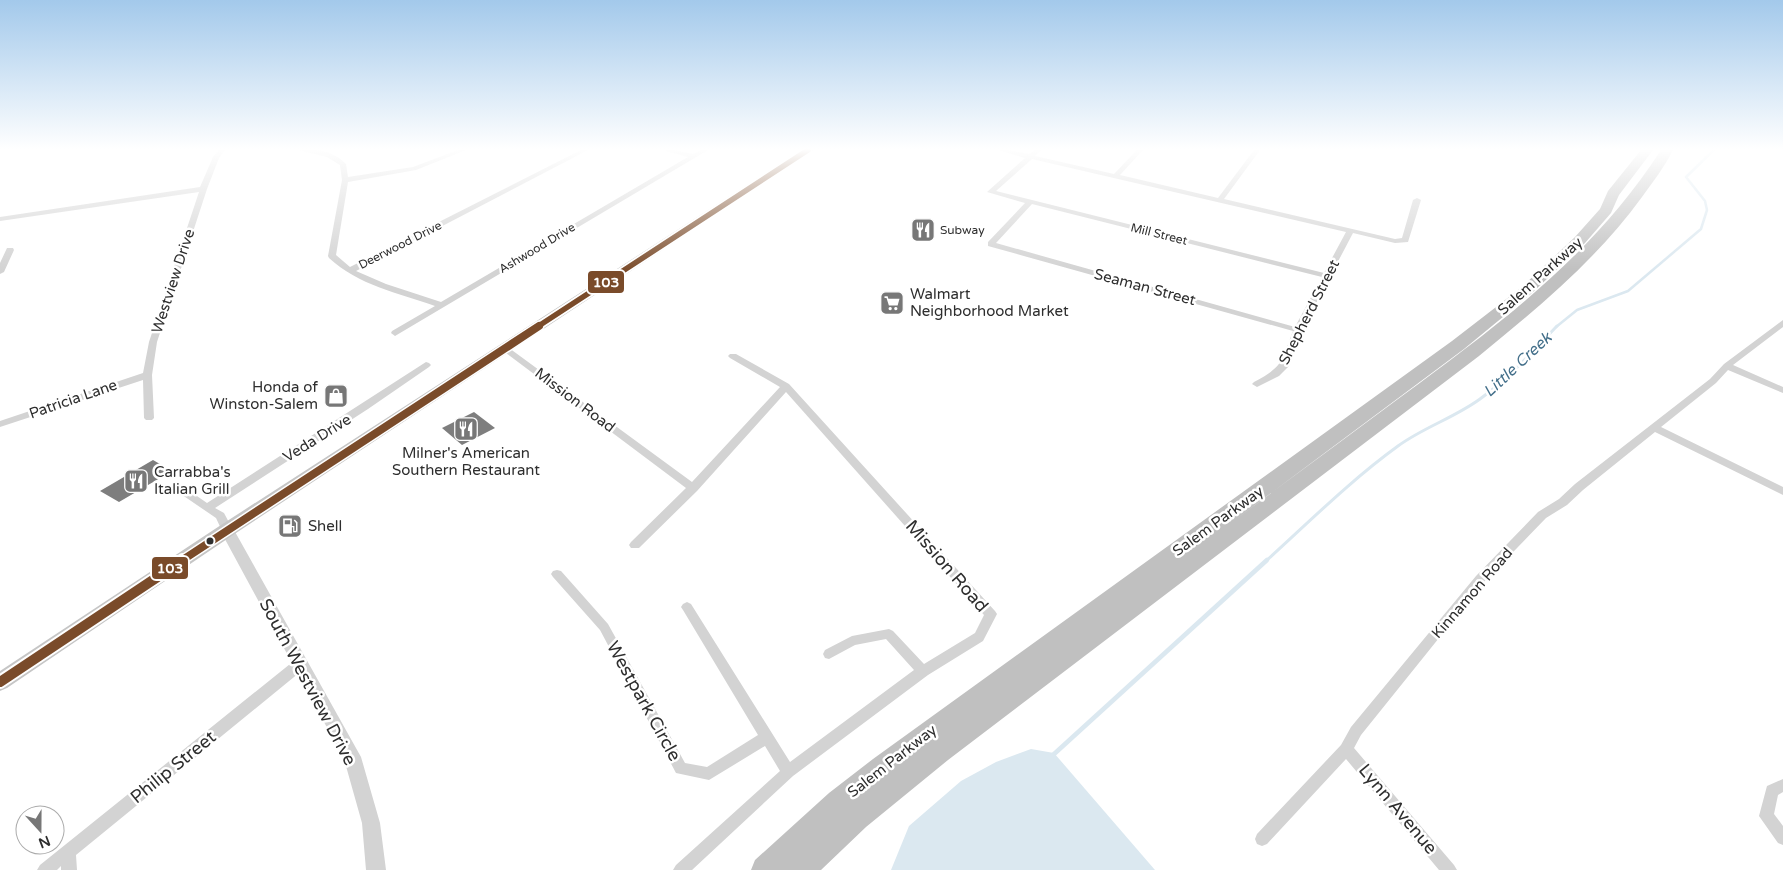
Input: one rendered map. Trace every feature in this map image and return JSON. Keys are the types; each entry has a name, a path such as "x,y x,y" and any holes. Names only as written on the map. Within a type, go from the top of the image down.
{"highway":[{"name":"Salem Parkway","path":"765,870 839,802 916,741 1498,314 1546,273 1594,225 1606,210 1617,191"},
{"name":"Salem Parkway","path":"800,870 856,818 938,752 1465,358 1520,314 1578,261 1622,214 1640,191"}],"main road":[{"path":"0,682 227,530 746,191"}],"street":[{"path":"0,219 192,191"},
{"name":"Westview Drive","path":"149,418 147,375 153,342 202,191"},
{"path":"343,191 332,256 357,276 442,305"},
{"name":"Deerwood Drive","path":"349,271 506,191"},
{"name":"Ashwood Drive","path":"395,333 634,191"},
{"name":"Mill Street","path":"993,191 991,192 1326,276"},
{"path":"1179,191 1395,241 1405,240 1417,200"},
{"path":"1220,200 1227,191"},
{"name":"Seaman Street","path":"1030,202 991,244 1298,330"},
{"name":"Shepherd Street","path":"1256,384 1276,374 1285,365 1298,330 1350,231"},
{"path":"0,272 10,250"},
{"name":"Kinnamon Road","path":"1262,839 1346,749 1356,731 1480,578 1542,515 1563,502 1713,381 1727,366 1783,323"},
{"name":"Mission Road","path":"505,348 693,488"},
{"path":"635,545 693,488 786,386 733,356"},
{"name":"Veda Drive","path":"207,508 365,407 426,365"},
{"path":"1727,366 1783,390"},
{"name":"Patricia Lane","path":"0,424 147,375"},
{"name":"Mission Road","path":"680,870 788,772 923,672 979,637 991,614 786,386"},
{"path":"1654,428 1783,491"},
{"path":"177,488 220,516 227,530"},
{"name":"South Westview Drive","path":"227,530 352,757 370,824 376,870"},
{"name":"Westpark Circle","path":"557,574 604,627 681,769 709,774 767,737"},
{"path":"687,607 788,772"},
{"path":"829,654 852,642 889,634 923,672"},
{"name":"Philip Street","path":"45,870 300,664"},
{"name":"Lynn Avenue","path":"1346,749 1449,870"},
{"path":"1783,786 1772,791 1766,816 1783,838"},
{"path":"68,852 70,870"}],"shaded area":[{"path":"1031,749 1054,753 1155,870 891,870 909,826 961,781 996,762"}],"building":[{"name":"Milner's American Southern Restaurant","path":"474,412 495,428 462,445 442,428"},
{"name":"Carrabba's Italian Grill","path":"153,460 172,471 119,502 100,491"}],"waterway":[{"name":"Little Creek","path":"1556,327 1577,310 1628,291 1701,229 1707,210 1705,201 1697,191"},
{"name":"Little Creek","path":"1266,561 1330,502 1398,446 1460,412 1491,391 1556,327"},
{"path":"1053,755 1267,560"}],"transit line":[{"name":"103","path":"0,682 227,530 746,191"}],"place":[{"name":"Subway","path":"923,230"},
{"name":"Walmart Neighborhood Market","path":"892,303"},
{"name":"Honda of Winston-Salem","path":"336,396"},
{"name":"Milner's American Southern Restaurant","path":"466,429"},
{"name":"Carrabba's Italian Grill","path":"136,481"},
{"name":"Shell","path":"290,526"}]}
